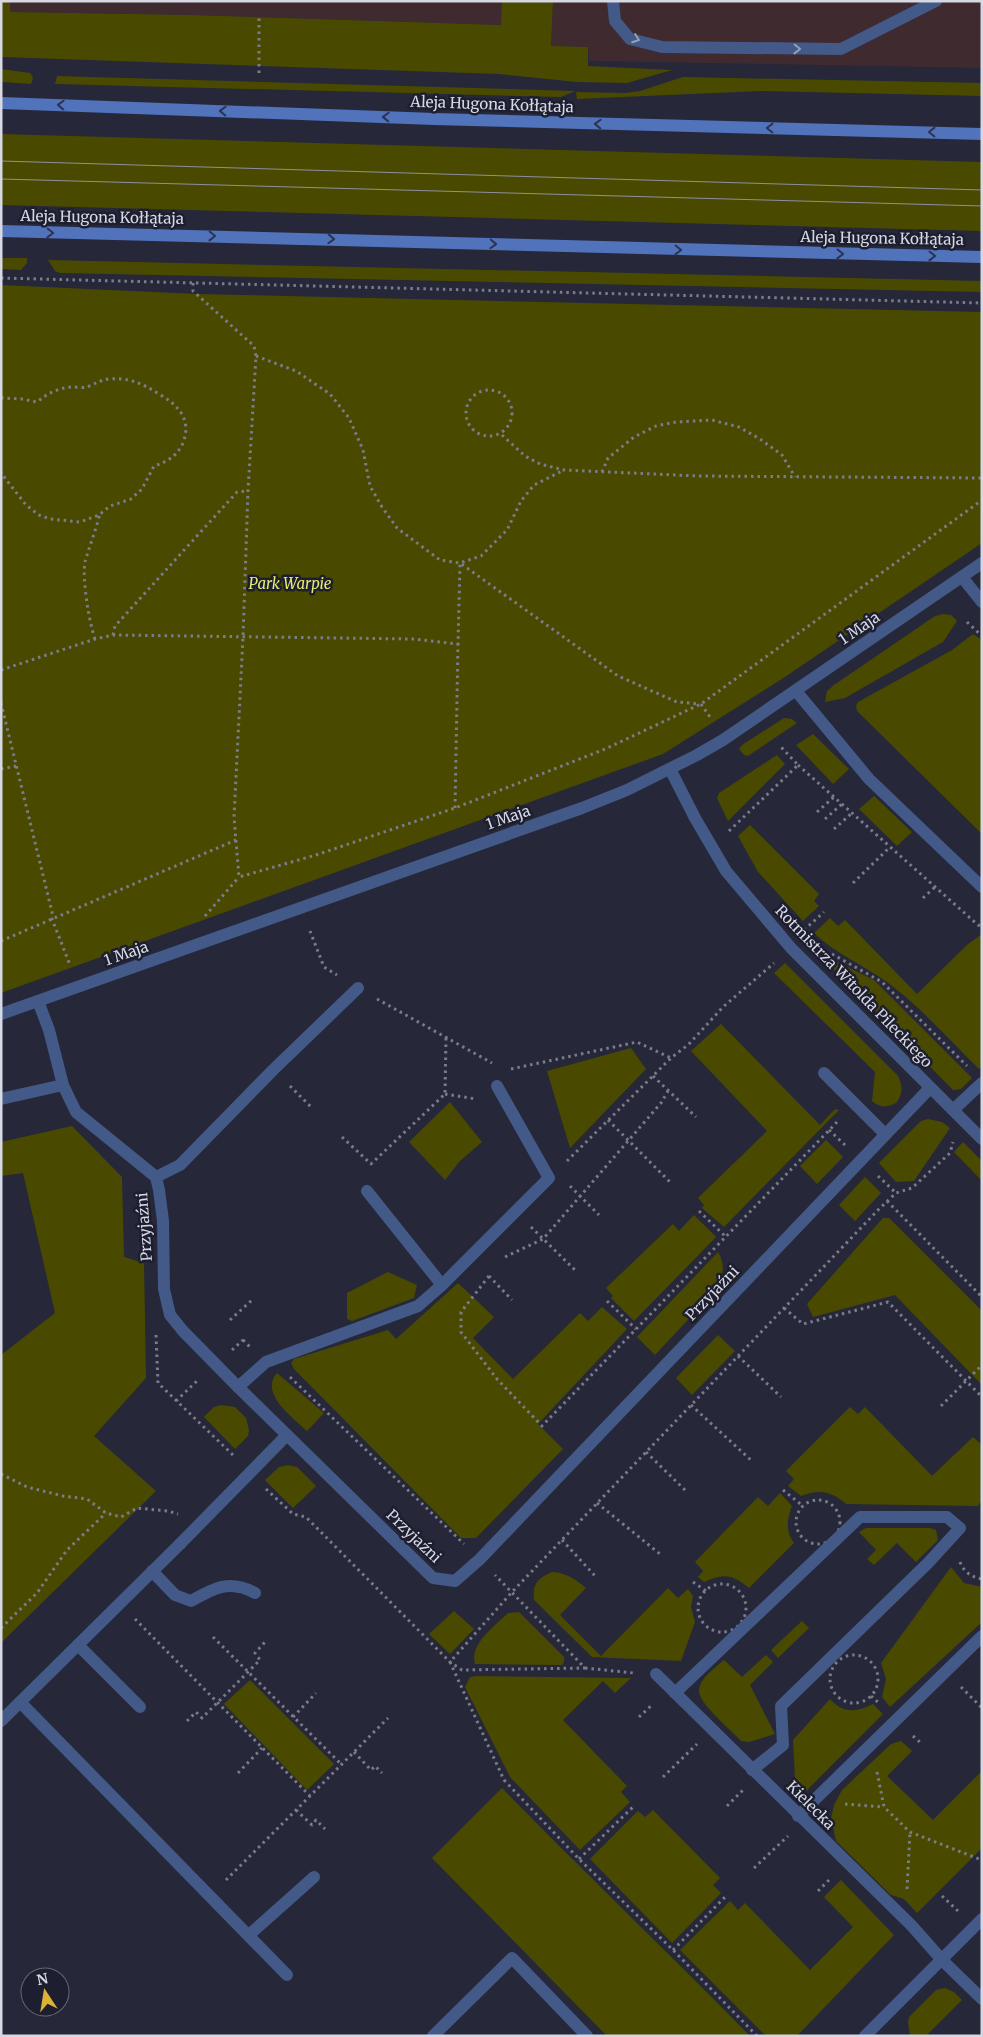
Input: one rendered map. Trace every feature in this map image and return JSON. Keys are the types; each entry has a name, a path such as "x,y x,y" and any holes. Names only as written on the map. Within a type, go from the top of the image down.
{"main road":[{"name":"Aleja Hugona Kołłątaja","path":"1,103 454,120 981,133"},
{"name":"Aleja Hugona Kołłątaja","path":"1,231 982,257"}],"street":[{"path":"613,1 615,21 630,39 662,47 841,49 936,1"},
{"name":"1 Maja","path":"1,1014 582,808 627,790 723,740 982,564"},
{"path":"962,577 982,602"},
{"path":"796,691 869,778 982,887"},
{"name":"Rotmistrza Witolda Pileckiego","path":"670,769 695,818 726,871 791,948 982,1139"},
{"path":"156,1178 180,1164 358,988"},
{"name":"Przyjaźni","path":"38,1001 49,1030 63,1084 76,1112 156,1178 163,1221 164,1289 170,1315 238,1387 434,1578 455,1581 480,1559 930,1088"},
{"path":"824,1072 886,1134"},
{"path":"953,1110 982,1083"},
{"path":"1,1099 63,1084"},
{"path":"238,1387 266,1362 418,1306 442,1285 552,1175 497,1086"},
{"path":"367,1191 442,1285"},
{"path":"1,1721 287,1435"},
{"path":"675,1693 860,1517 947,1516 960,1528 928,1563 781,1706 782,1745 752,1770"},
{"path":"152,1571 176,1595 191,1601 223,1586 244,1587 255,1593"},
{"path":"798,1816 982,1636"},
{"path":"78,1645 140,1707"},
{"name":"Kielecka","path":"656,1674 798,1816 912,1926 942,1960 982,1999"},
{"path":"20,1702 287,1974"},
{"path":"249,1936 314,1877"},
{"path":"865,2036 982,1919"},
{"path":"433,2036 512,1958 587,2036"}],"path":[{"path":"259,17 259,73"},
{"path":"1,278 982,303"},
{"path":"193,283 193,291 254,346 256,356 248,491 234,817 239,877"},
{"path":"256,356 296,371 330,394 349,418 364,450 370,486 382,507 397,528 440,560 460,563 482,556 507,530 521,501 534,486 564,470"},
{"path":"1,398 37,402 48,394 62,388 86,388 96,382 109,379 126,379 150,387 171,400 179,408 184,419 186,436 174,457 154,466 142,489 131,498 110,506 99,515 80,522 50,519 39,515 23,501 1,473"},
{"path":"493,390 500,392 511,403 512,418 510,426 502,435 490,437 482,435 470,426 467,419 468,404 478,393 493,390"},
{"path":"602,472 608,458 634,436 656,426 670,423 712,420 739,428 760,439 782,455 796,478"},
{"path":"502,435 525,456 540,464 564,470 796,478 982,478"},
{"path":"113,635 116,626 237,492 248,491"},
{"path":"196,920 205,916 239,877 316,855 455,808 605,749 701,704 982,500"},
{"path":"95,639 87,600 84,565 92,537 100,519 99,515"},
{"path":"455,808 460,563"},
{"path":"460,563 618,676 677,702 701,704"},
{"path":"967,622 982,636"},
{"path":"1,670 95,639 113,635 413,639 458,644"},
{"path":"1,703 52,912 52,919 69,965 78,962"},
{"path":"701,704 715,725"},
{"path":"781,747 798,765 978,925 982,926"},
{"path":"728,831 798,765"},
{"path":"1,769 16,766"},
{"path":"817,812 834,797"},
{"path":"825,820 842,804"},
{"path":"834,829 852,813"},
{"path":"724,823 733,839"},
{"path":"1,941 236,840"},
{"path":"853,883 891,847"},
{"path":"923,898 935,886"},
{"path":"809,926 824,912"},
{"path":"798,924 810,936"},
{"path":"310,931 324,967 496,1065"},
{"path":"599,1215 580,1196 552,1175 671,1058 689,1044 723,1007 791,948"},
{"path":"830,953 882,982 968,1066"},
{"path":"342,1137 371,1164 445,1094 446,1037"},
{"path":"505,1070 637,1042 671,1058"},
{"path":"273,1070 311,1107"},
{"path":"653,1076 696,1117"},
{"path":"500,1260 543,1239 661,1103 668,1091"},
{"path":"489,1276 461,1312 462,1332 497,1379 542,1426 855,1104"},
{"path":"608,1120 670,1182"},
{"path":"829,1130 849,1149"},
{"path":"450,1662 512,1592 887,1200 896,1193 912,1188 918,1183 950,1153 951,1144 956,1138"},
{"path":"872,1172 896,1193"},
{"path":"887,1200 982,1297"},
{"path":"699,1210 726,1237"},
{"path":"515,1212 577,1272"},
{"path":"469,1256 512,1300"},
{"path":"230,1320 252,1300"},
{"path":"607,1301 636,1329"},
{"path":"784,1308 804,1324 888,1302 982,1397"},
{"path":"170,1315 156,1328 158,1383 293,1514 306,1517 450,1662 462,1670 585,1668 656,1674"},
{"path":"243,1340 266,1362 284,1371 480,1559 585,1668"},
{"path":"738,1356 781,1397"},
{"path":"941,1406 982,1365"},
{"path":"691,1405 752,1462"},
{"path":"646,1452 686,1490"},
{"path":"1,1474 26,1487 63,1496 87,1499 106,1514 121,1517 138,1508 168,1511 202,1522"},
{"path":"258,1494 265,1488"},
{"path":"783,1490 803,1506"},
{"path":"597,1503 660,1554"},
{"path":"1,1628 37,1593 67,1550 106,1514"},
{"path":"562,1540 598,1578"},
{"path":"959,1555 961,1564 966,1572 974,1578 982,1579"},
{"path":"693,1582 706,1591"},
{"path":"723,1584 732,1586 740,1591 746,1608 744,1617 732,1630 722,1632 713,1630 705,1625 700,1617 699,1608 701,1598 706,1591 714,1586 723,1584"},
{"path":"128,1626 167,1585"},
{"path":"134,1619 310,1796"},
{"path":"213,1637 342,1765"},
{"path":"187,1721 196,1712 202,1718 260,1660 254,1653 265,1642"},
{"path":"855,1655 864,1657 872,1662 877,1670 879,1679 871,1696 864,1701 854,1703 845,1701 837,1696 832,1688 831,1679 832,1670 838,1662 846,1657 855,1655"},
{"path":"450,1662 504,1780 579,1859 673,1950 757,2036"},
{"path":"293,1717 316,1693"},
{"path":"223,1883 388,1718"},
{"path":"663,1777 712,1730"},
{"path":"871,1744 884,1807 910,1832 979,1859"},
{"path":"238,1773 262,1748"},
{"path":"354,1752 371,1770 376,1766 382,1773"},
{"path":"812,1801 884,1807"},
{"path":"579,1859 633,1807"},
{"path":"296,1810 312,1825 316,1820 326,1830"},
{"path":"754,1868 792,1832 798,1816"},
{"path":"907,1890 910,1832"},
{"path":"942,1896 964,1917"},
{"path":"673,1950 725,1897"}],"shaded area":[{"path":"10,1 502,1 502,25 192,15 10,12"},
{"path":"553,1 982,1 982,68 589,61 588,47 551,46"}],"green space":[{"path":"1,1 10,1 10,12 192,15 501,25 502,1 553,1 551,46 588,47 588,66 672,70 627,83 577,82 499,74 1,57"},
{"path":"1,69 30,73 33,78 31,84 2,82"},
{"path":"57,76 575,91 561,97 55,84"},
{"path":"683,77 982,83 982,96 760,91 577,99 576,92 625,93 640,91"},
{"path":"1,134 982,162 982,231 1,205"},
{"path":"1,258 27,258 27,263 21,270 1,269"},
{"path":"48,260 982,281 982,292 60,273 55,271"},
{"name":"Park Warpie","path":"1,285 197,294 982,312 982,543 782,679 663,754 1,993"},
{"path":"951,615 957,621 943,642 845,698 825,702 827,691 834,685 935,616"},
{"path":"973,634 982,640 982,834 857,711 856,706 858,702 952,650"},
{"path":"784,718 792,719 797,723 748,756 744,755 739,749 742,745"},
{"path":"813,734 849,769 833,784 796,745"},
{"path":"777,755 785,764 728,821 717,798 719,793"},
{"path":"874,796 912,832 897,846 859,809"},
{"path":"750,825 819,894 814,901 819,906 803,921 758,872 738,836"},
{"path":"830,918 838,926 845,920 917,994 968,944 982,934 982,1067 979,1069 923,1013 887,982 831,947 814,933"},
{"path":"817,952 874,980 972,1078 961,1089 953,1090"},
{"path":"785,963 898,1076 902,1089 897,1102 884,1106 872,1101 875,1072 774,973"},
{"path":"721,1024 820,1125 835,1109 839,1110 724,1227 702,1208 704,1205 698,1198 767,1131 691,1051"},
{"path":"631,1048 646,1069 570,1148 547,1071"},
{"path":"450,1102 482,1142 460,1161 445,1180 409,1142"},
{"path":"928,1119 942,1122 950,1128 914,1181 896,1182 879,1163 921,1121"},
{"path":"72,1126 122,1177 124,1257 144,1263 146,1378 94,1436 156,1491 1,1643 1,1355 55,1313 23,1173 1,1176 1,1142"},
{"path":"826,1140 843,1157 817,1184 800,1166"},
{"path":"963,1142 982,1161 982,1181 954,1152"},
{"path":"865,1177 881,1193 855,1221 839,1205"},
{"path":"694,1215 716,1237 634,1321 611,1298 613,1296 606,1288 673,1224 679,1231"},
{"path":"883,1218 889,1218 982,1311 982,1385 895,1295 813,1317 807,1304"},
{"path":"718,1252 723,1271 716,1290 655,1355 637,1337"},
{"path":"388,1272 417,1285 414,1298 352,1321 347,1319 347,1293"},
{"path":"458,1283 494,1317 473,1338 513,1379 580,1313 588,1321 602,1307 627,1329 538,1424 563,1449 476,1538 461,1538 294,1369 291,1363 294,1359 388,1330 396,1339"},
{"path":"718,1335 735,1351 692,1395 676,1378"},
{"path":"277,1373 324,1413 307,1431 280,1405 275,1397 272,1389"},
{"path":"221,1405 235,1407 246,1418 249,1430 248,1436 235,1449 204,1417 214,1407"},
{"path":"850,1407 858,1414 865,1407 932,1476 973,1437 982,1445 982,1500 978,1506 846,1504 825,1492 814,1492 801,1496 788,1486 794,1479 786,1471"},
{"path":"288,1465 297,1467 316,1486 293,1508 265,1480 279,1467"},
{"path":"780,1493 792,1506 788,1525 789,1534 794,1543 749,1588 728,1576 717,1577 704,1582 698,1577 703,1571 695,1562 758,1497 768,1506"},
{"path":"866,1528 930,1528 936,1530 938,1540 916,1562 897,1543 874,1565 867,1559 876,1550 859,1532"},
{"path":"951,1567 964,1583 982,1587 982,1622 890,1707 882,1697 886,1679 881,1663"},
{"path":"552,1572 570,1577 586,1588 560,1615 601,1656 668,1588 678,1598 688,1589 693,1596 691,1607 695,1622 681,1661 592,1657 534,1600 534,1590 537,1582"},
{"path":"454,1611 474,1629 450,1654 429,1634"},
{"path":"519,1612 564,1657 562,1665 475,1664 476,1649 484,1636 508,1613"},
{"path":"802,1621 809,1628 778,1658 771,1650"},
{"path":"766,1655 773,1662 750,1685 775,1734 749,1742 741,1741 703,1702 699,1690 700,1686 709,1673 724,1660 742,1677"},
{"path":"470,1677 631,1678 615,1693 603,1681 563,1720 627,1786 621,1792 630,1802 580,1850 510,1777 465,1687"},
{"path":"250,1680 334,1764 307,1790 224,1704"},
{"path":"830,1699 840,1707 850,1710 861,1709 873,1704 883,1714 806,1791 795,1779 793,1740"},
{"path":"901,1741 912,1751 887,1776 933,1820 982,1771 982,1848 917,1913 904,1899 891,1895 836,1841 831,1818 834,1805 842,1790 891,1744"},
{"path":"502,1788 750,2036 607,2036 432,1858"},
{"path":"653,1810 720,1878 713,1885 721,1893 672,1943 590,1859 638,1811 645,1817"},
{"path":"841,1880 894,1935 797,2036 766,2036 680,1950 730,1901 738,1910 745,1903 810,1970 853,1927 824,1897"},
{"path":"945,1988 954,1992 962,2000 926,2036 910,2036 909,2017 936,1990"}],"tram line":[{"path":"1,161 982,190"},
{"path":"1,179 982,206"}]}
